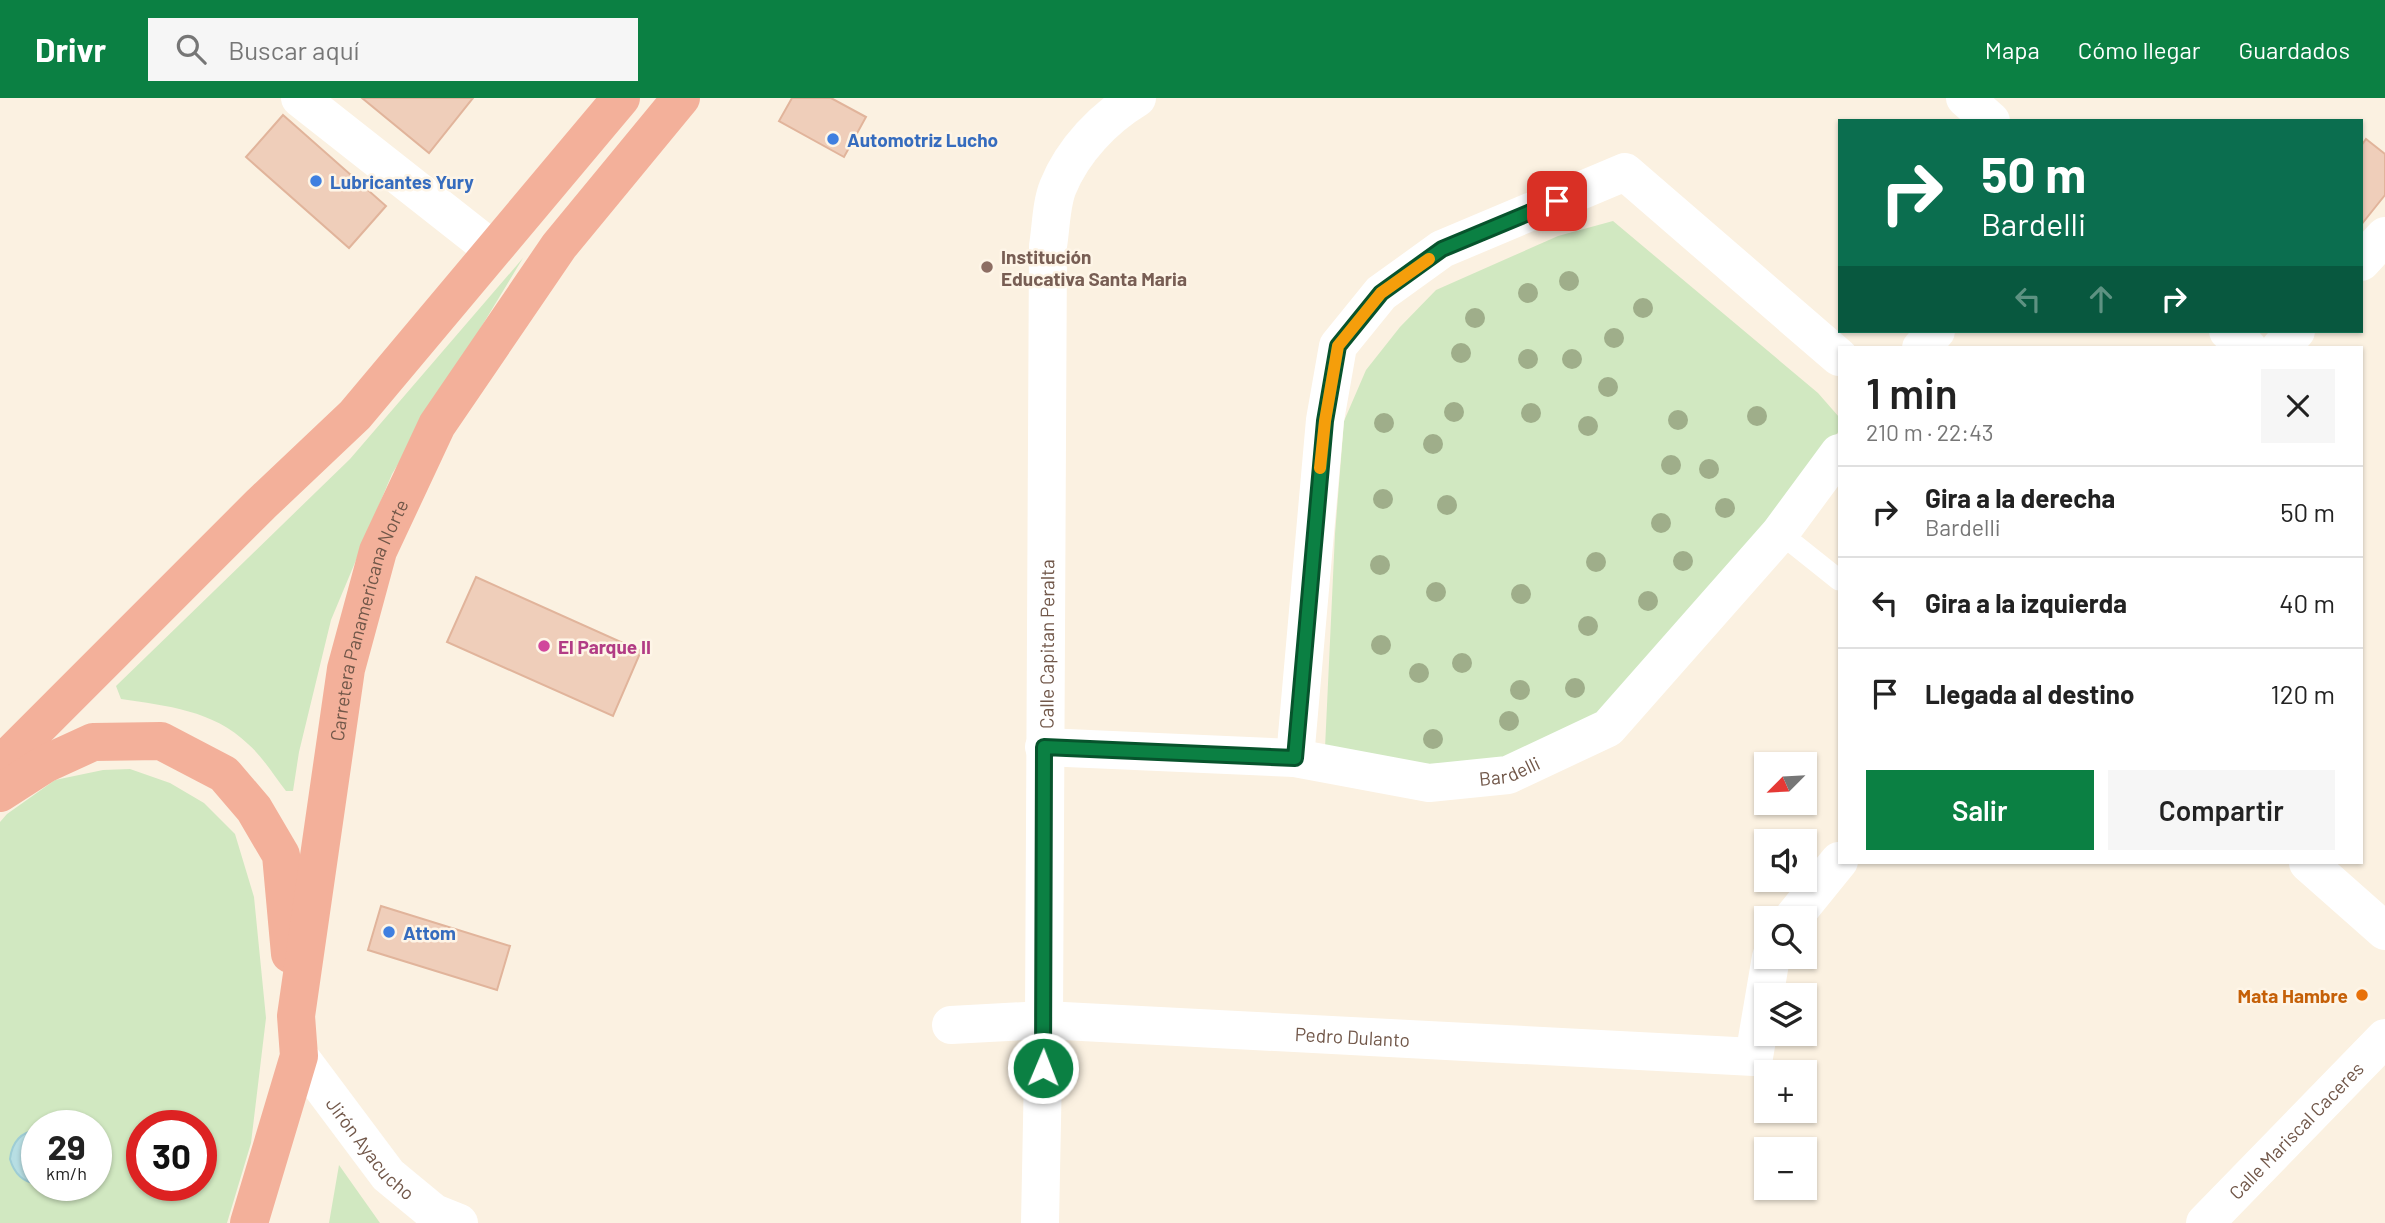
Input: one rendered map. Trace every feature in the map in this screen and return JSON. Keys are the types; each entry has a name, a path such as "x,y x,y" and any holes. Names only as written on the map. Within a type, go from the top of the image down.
{"highway":[{"path":"0,765 261,504 355,415 621,98"},
{"name":"Carretera Panamericana Norte","path":"249,1223 299,1056 296,1016 346,669 378,551 437,425 559,246 681,98"},
{"path":"0,793 46,764 93,742 161,741 224,774 254,809 281,855 296,1016"}],"street":[{"path":"300,98 492,250"},
{"name":"Calle Capitan Peralta","path":"1041,1223 1048,246 1057,188 1087,138 1137,98"},
{"path":"1965,98 1989,119"},
{"path":"1295,758 1325,421 1338,346 1381,293 1442,249 1625,172 1838,356"},
{"path":"2363,260 2385,236"},
{"path":"2230,333 2246,346"},
{"path":"2282,346 2294,333"},
{"name":"Bardelli","path":"1044,747 1295,758 1429,783 1508,775 1608,728 1780,533 1838,454"},
{"path":"1803,906 1838,862"},
{"path":"2309,864 2385,931"},
{"name":"Pedro Dulanto","path":"951,1025 1044,1020 1754,1057 1769,969"},
{"name":"Calle Mariscal Caceres","path":"2204,1223 2385,1038"},
{"name":"Jirón Ayacucho","path":"299,1056 388,1175 435,1213 459,1223"}],"lane":[{"path":"1780,533 1838,579"}],"green space":[{"path":"1613,221 1818,393 1838,416 1838,432 1664,647 1604,714 1470,772 1325,748 1335,534 1344,421 1366,370 1400,327 1436,290 1558,236"},
{"path":"523,258 392,474 331,620 299,752 293,791 286,791 253,749 220,724 189,711 121,699 116,686 350,459"},
{"path":"130,769 170,783 204,803 235,834 254,897 266,1018 251,1143 227,1223 0,1223 0,822 7,814 55,780 103,770"},
{"path":"339,1165 380,1223 329,1223"}],"water":[{"path":"21,1137 21,1177 10,1159"}],"building":[{"path":"362,98 473,98 429,153"},
{"name":"Automotriz Lucho","path":"792,98 831,98 866,117 844,157 779,121"},
{"name":"Lubricantes Yury","path":"283,115 386,206 349,248 246,157"},
{"path":"2366,139 2385,154 2385,195 2363,222 2363,143"},
{"name":"El Parque II","path":"476,577 641,651 613,716 447,642"},
{"path":"381,906 510,946 497,990 368,950"}],"slow traffic":[{"path":"1320,468 1338,346 1381,293 1429,259"}],"place":[{"name":"Automotriz Lucho","path":"833,139"},
{"name":"Lubricantes Yury","path":"316,181"},
{"name":"Institución Educativa Santa Maria","path":"987,267"},
{"name":"El Parque II","path":"544,646"},
{"name":"Attom","path":"389,932"},
{"name":"Mata Hambre","path":"2362,995"}],"route":[{"path":"1043,1068 1044,747 1295,758 1325,421 1338,346 1381,293 1442,249 1557,201"}]}
